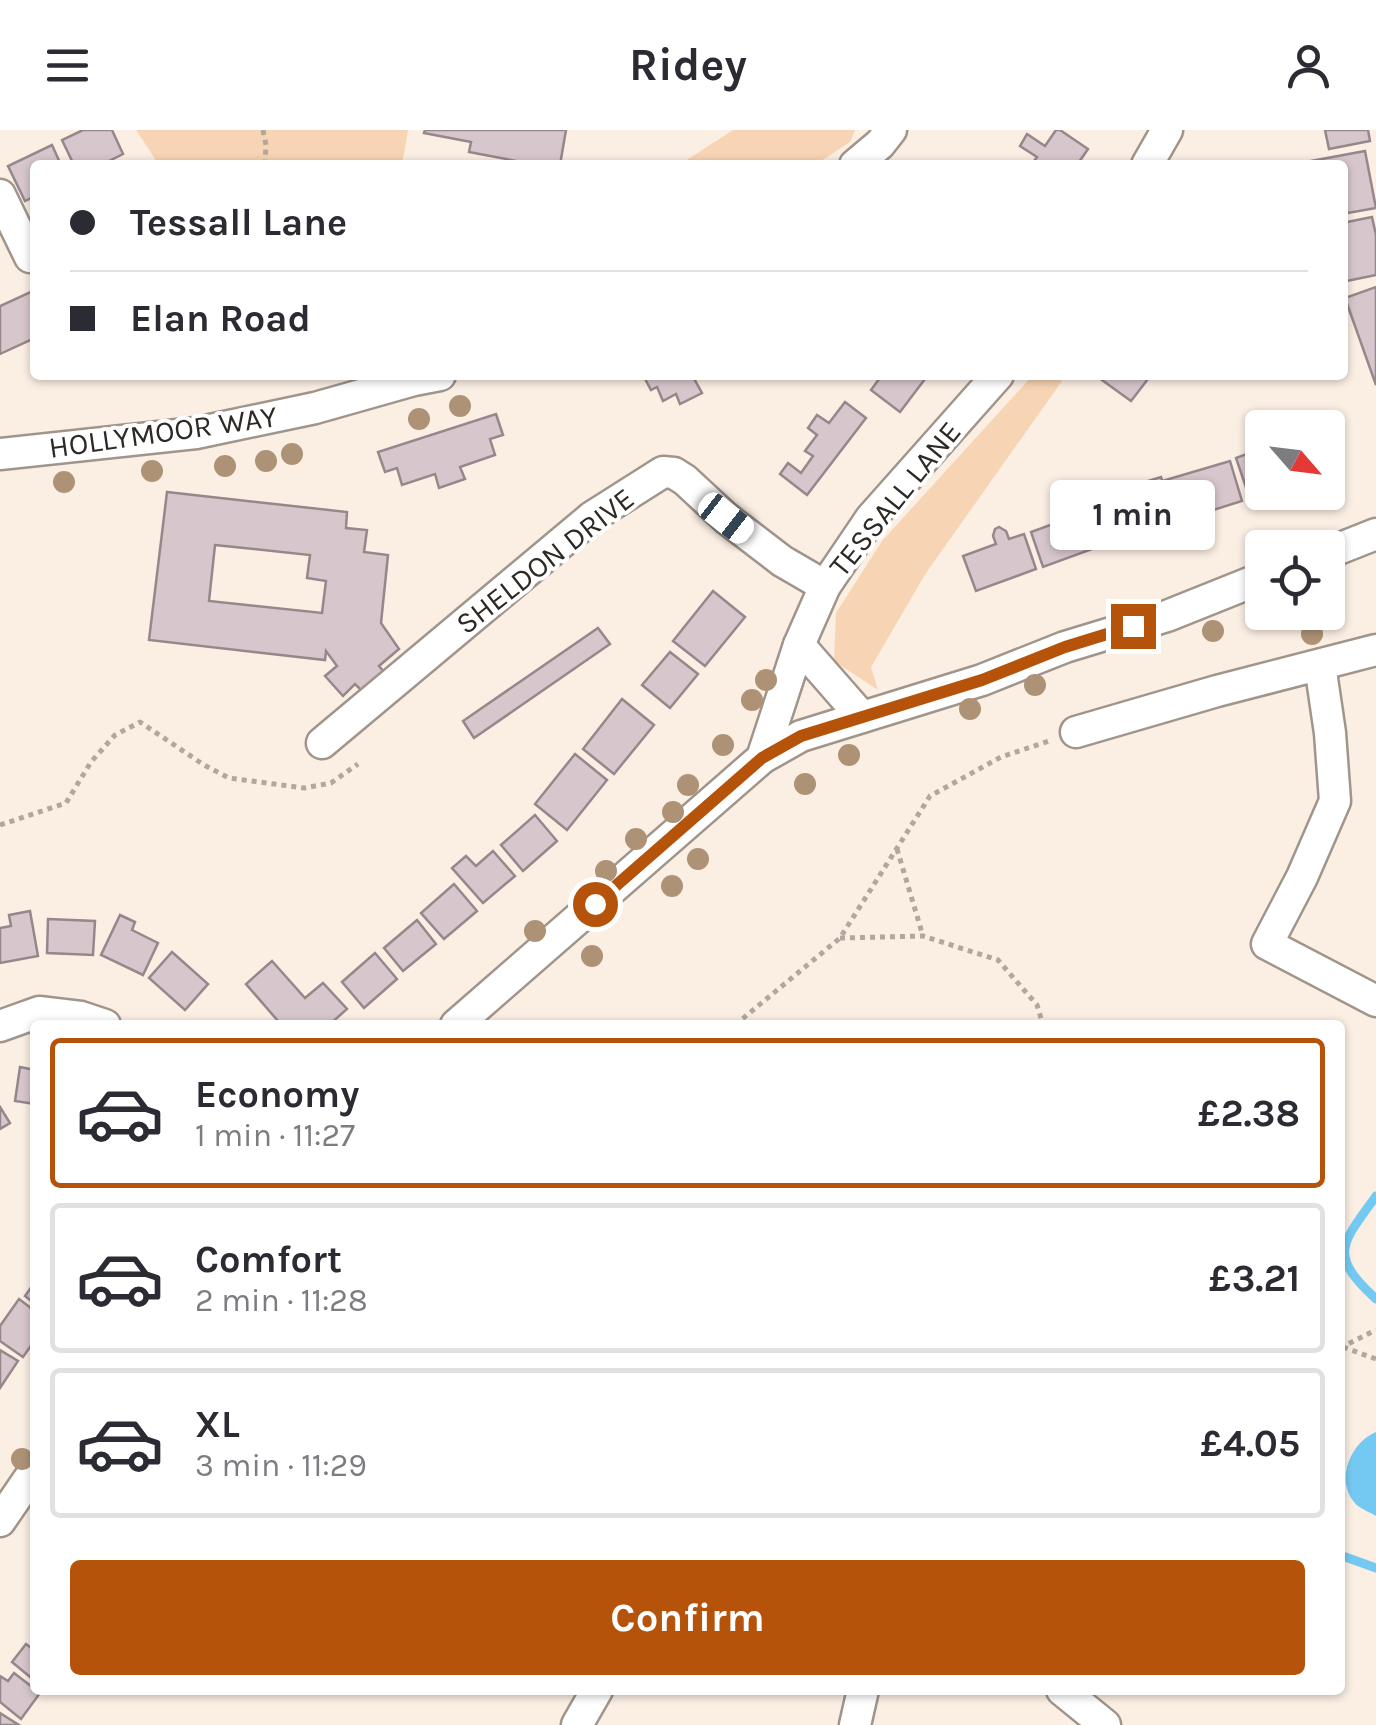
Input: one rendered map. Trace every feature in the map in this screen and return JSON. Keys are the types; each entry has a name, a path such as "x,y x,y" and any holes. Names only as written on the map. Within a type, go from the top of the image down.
{"street":[{"path":"861,160 891,130"},
{"path":"1150,160 1167,130"},
{"path":"0,194 30,257"},
{"name":"HOLLYMOOR WAY","path":"0,454 196,433 315,408 414,380"},
{"name":"TESSALL LANE","path":"762,758 799,644 824,586 871,518 994,380"},
{"name":"SHELDON DRIVE","path":"322,743 592,517 663,472 685,480 782,561 824,586"},
{"path":"1345,546 1376,534"},
{"path":"462,1020 762,758 801,736 982,680 1245,585"},
{"path":"799,644 862,716"},
{"path":"1076,732 1376,650"},
{"path":"1320,666 1334,800 1302,877 1266,944 1376,1000"},
{"path":"0,1026 39,1012 90,1020"},
{"path":"0,1521 30,1477"},
{"path":"577,1725 594,1695"},
{"path":"855,1725 862,1695"},
{"path":"1068,1695 1105,1725"}],"path":[{"path":"264,130 265,160"},
{"path":"0,824 66,802 91,762 115,735 140,722 229,778 304,788 330,783 358,764"},
{"path":"740,1020 840,938 930,796 1002,757 1076,732"},
{"path":"896,849 923,936"},
{"path":"840,938 923,936 998,960 1037,1005 1042,1020"},
{"path":"1345,1345 1376,1330"},
{"path":"1345,1349 1376,1359"}],"shaded area":[{"path":"136,130 408,130 403,160 156,160"},
{"path":"733,130 855,130 850,142 823,160 687,160"},
{"path":"1028,380 1062,381 926,573 871,667 878,690 834,661 836,613 882,541"}],"water":[{"path":"1376,1432 1376,1516 1356,1504 1348,1493 1346,1472 1359,1444"}],"building":[{"path":"83,130 112,130 123,154 111,160 72,160 62,140"},
{"path":"566,130 561,160 511,160 469,152 471,142 424,133"},
{"path":"1060,130 1088,149 1080,160 1035,160 1037,157 1020,146 1027,134 1045,146"},
{"path":"1325,130 1368,130 1370,141 1329,149"},
{"path":"52,145 59,160 30,160 30,198 25,201 8,166"},
{"path":"1365,151 1376,208 1348,213 1348,160 1316,160"},
{"path":"1372,217 1376,275 1348,281 1348,222"},
{"path":"1376,287 1376,385 1348,306 1348,297"},
{"path":"30,292 30,340 0,354 0,306"},
{"path":"646,380 695,380 702,393 680,404 676,394 663,401 657,387 651,390"},
{"path":"878,380 924,380 900,412 871,390"},
{"path":"1102,380 1147,380 1131,401"},
{"path":"845,402 866,418 807,495 780,474 788,463 801,473 813,456 805,451 817,435 808,428 817,415 829,423"},
{"path":"496,414 503,435 490,439 495,455 460,467 465,479 439,488 435,474 402,485 397,468 385,472 378,452"},
{"path":"1245,455 1245,484 1236,458"},
{"path":"1230,461 1242,501 1175,522 1162,481"},
{"path":"1161,477 1175,522 1109,543 1095,497"},
{"path":"167,492 347,512 346,528 367,530 364,552 388,555 381,623 399,649 379,666 384,672 362,691 355,684 343,696 325,676 337,666 326,651 325,660 149,640","holes":["215,545 310,555 307,578 326,581 322,613 209,601"]},
{"path":"1091,510 1103,545 1043,567 1031,532"},
{"path":"999,527 1009,539 1024,534 1036,569 976,591 963,556 996,544 993,536"},
{"path":"713,591 745,617 705,666 673,641"},
{"path":"598,628 610,644 474,738 463,721"},
{"path":"670,652 698,674 670,708 642,685"},
{"path":"622,699 654,725 614,774 583,749"},
{"path":"575,754 607,780 567,830 535,804"},
{"path":"535,815 557,841 523,871 501,845"},
{"path":"493,851 515,876 483,903 452,868 466,856 476,866"},
{"path":"454,884 477,911 444,939 421,913"},
{"path":"30,911 38,956 0,963 0,928 11,926 9,915"},
{"path":"120,915 135,922 132,930 158,943 143,975 101,955"},
{"path":"48,919 95,921 93,955 47,953"},
{"path":"417,920 436,944 403,971 384,948"},
{"path":"172,952 208,984 185,1010 149,978"},
{"path":"375,953 397,979 364,1008 342,982"},
{"path":"272,961 305,998 323,983 347,1009 335,1020 277,1020 246,984"},
{"path":"20,1067 30,1069 30,1103 15,1101"},
{"path":"0,1107 10,1123 0,1129"},
{"path":"19,1299 30,1307 30,1347 23,1357 0,1341 0,1326"},
{"path":"0,1350 18,1361 0,1388"},
{"path":"26,1644 30,1647 30,1677 12,1662"},
{"path":"14,1673 30,1685 30,1695 39,1695 21,1719 0,1702 0,1676 8,1681"},
{"path":"0,1713 19,1725 0,1725"}],"waterway":[{"path":"1376,1196 1345,1249 1351,1271 1376,1299"},
{"path":"1345,1557 1376,1568"}],"route":[{"path":"595,904 762,758 801,736 982,680 1065,647 1133,626"}]}
